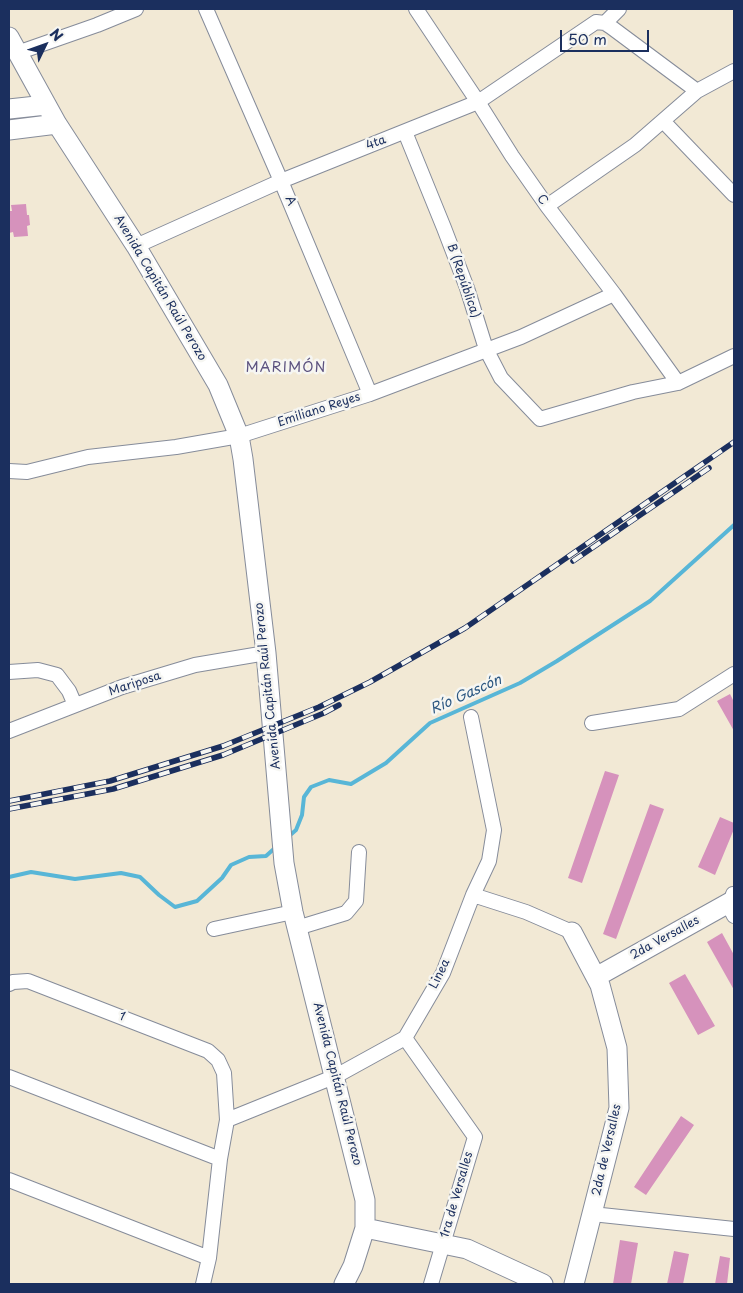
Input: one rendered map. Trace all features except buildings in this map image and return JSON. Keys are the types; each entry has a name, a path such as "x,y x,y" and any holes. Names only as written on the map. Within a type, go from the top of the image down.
{"main road":[{"path":"9,108 46,105 13,45"},
{"name":"Avenida Capitán Raúl Perozo","path":"46,105 136,246 218,385 239,436 244,459 266,653 284,864 295,920 366,1200 365,1228 353,1266 344,1284"},
{"path":"9,130 57,124"},
{"name":"2da Versalles","path":"596,977 734,902"},
{"name":"2da de Versalles","path":"572,932 600,985 617,1048 619,1108 574,1284"},
{"path":"365,1228 466,1249 543,1284"}],"street":[{"path":"13,45 97,25 136,9"},
{"name":"A","path":"206,9 281,180 370,394"},
{"name":"C","path":"416,9 547,206 614,294 678,383"},
{"path":"620,9 605,23 697,90"},
{"name":"4ta","path":"136,246 281,180 478,102 588,26 596,22 605,23"},
{"path":"547,206 635,145 697,90 734,71"},
{"path":"663,121 734,195"},
{"name":"B (República)","path":"405,132 467,288 486,349 501,378 540,420 633,392 678,383"},
{"name":"Emiliano Reyes","path":"9,471 26,472 88,457 176,447 239,436 370,394 521,336 614,294"},
{"path":"678,383 734,356"},
{"name":"Mariposa","path":"9,731 122,686 195,665 266,653"},
{"path":"9,672 38,670 57,675 69,691 74,704"},
{"path":"592,723 678,709 734,674"},
{"name":"Linea","path":"405,1038 443,973 473,896 489,861 494,830 471,717"},
{"path":"214,929 346,913 356,901 359,852"},
{"path":"473,896 526,912 572,932"},
{"name":"1","path":"9,984 28,981 208,1050 218,1060 224,1073 227,1120"},
{"path":"203,1284 209,1258 220,1159 227,1120 336,1076 405,1038"},
{"name":"1ra de Versalles","path":"405,1038 475,1137 431,1284"},
{"path":"9,1077 220,1159"},
{"path":"9,1180 209,1258"},
{"path":"592,1214 734,1229"}],"waterway":[{"name":"Río Gascón","path":"288,837 296,830 302,815 304,797 311,787 329,780 351,784 386,763 430,723 520,683 557,661 650,601 734,525"},
{"name":"Río Gascón","path":"9,877 31,872 75,879 121,873 140,877 175,907 197,901 222,878 231,865 249,857 266,856 276,847"}],"railway":[{"path":"9,801 110,781 223,746 319,707 370,682 465,628 734,442"},
{"path":"573,561 709,468"},
{"path":"9,809 113,789 223,755 339,705"}],"district":[{"name":"MARIMÓN","path":"286,368"}]}
